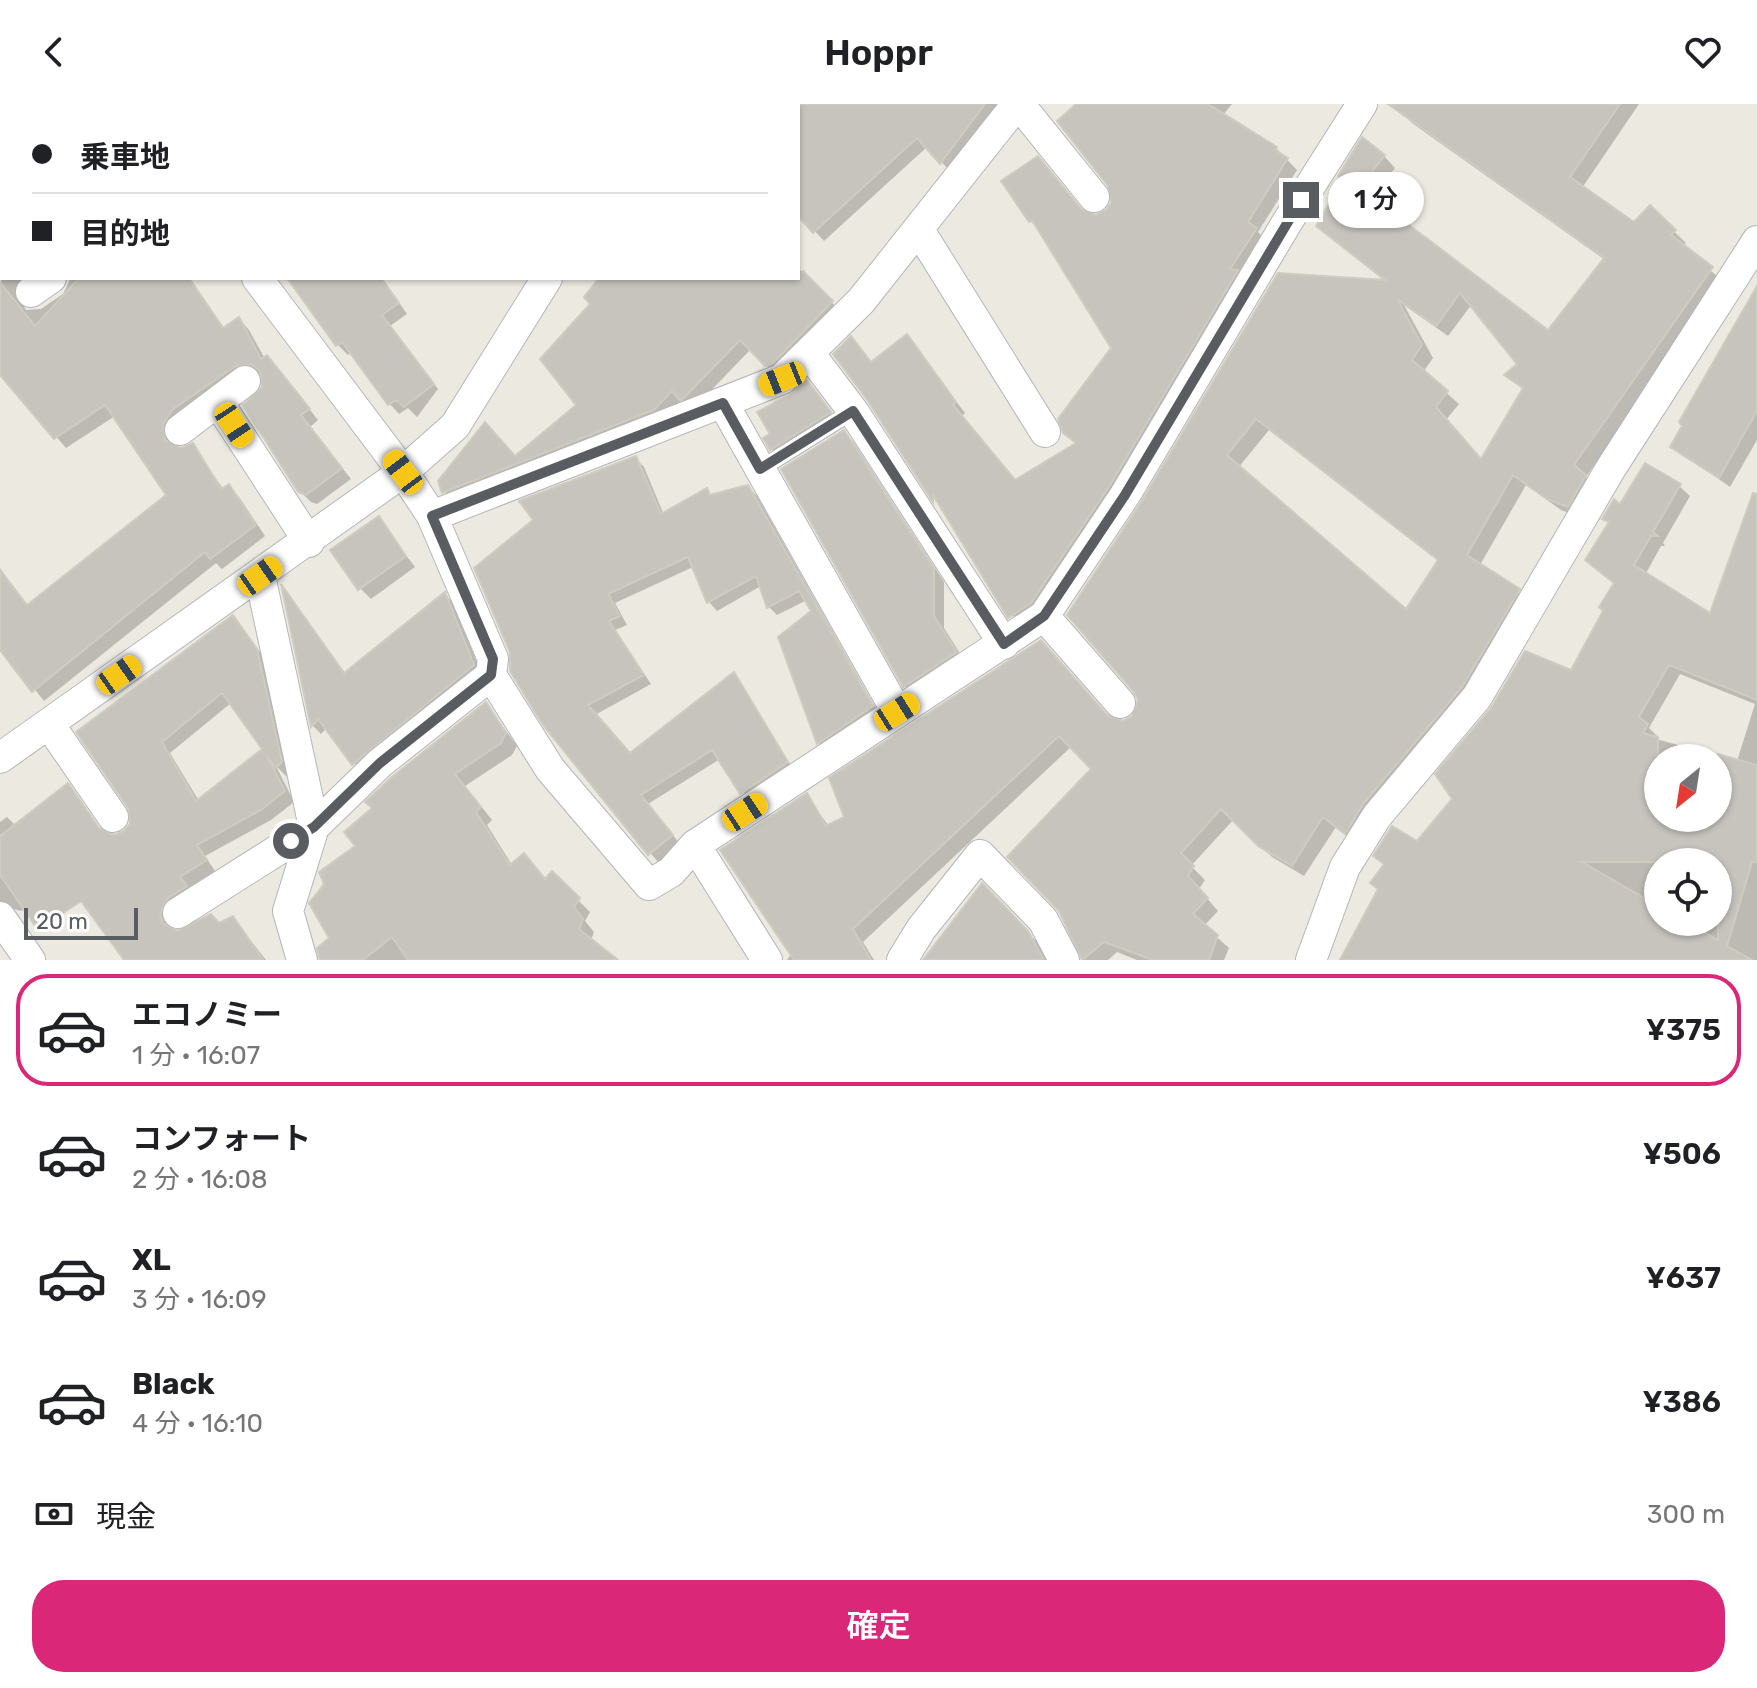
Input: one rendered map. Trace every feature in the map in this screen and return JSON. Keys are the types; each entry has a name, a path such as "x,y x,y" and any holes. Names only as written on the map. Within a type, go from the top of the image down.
{"street":[{"path":"432,516 782,379 861,301 1018,104 1094,197"},
{"path":"259,280 403,472 432,516 493,659 491,675 550,769 649,885 671,872 695,845 1044,616 1125,495 1286,224 1362,104"},
{"path":"919,230 1045,432"},
{"path":"1311,960 1345,867 1377,816 1477,697 1611,468 1757,241"},
{"path":"0,758 309,542 403,472 455,426 546,280"},
{"path":"809,353 853,411 1004,644"},
{"path":"180,430 245,381"},
{"path":"218,402 309,542"},
{"path":"723,403 897,712"},
{"path":"260,576 314,827 288,911 302,960"},
{"path":"1044,616 1120,703"},
{"path":"178,913 314,827 380,763 491,675"},
{"path":"49,724 113,817"},
{"path":"695,845 767,960"},
{"path":"902,960 921,929 980,855 1043,920 1064,960"},
{"path":"0,917 30,960"}],"lane":[{"path":"760,469 853,411"}],"building":[{"path":"800,104 985,104 940,164 917,138 813,233 800,218"},
{"path":"1076,104 1208,104 1277,147 1275,150 1288,158 1248,222 1257,228 1230,269 1238,270 1110,485 1031,603 1008,618 933,495 933,502 868,401 833,354 851,336 871,362 907,334 956,402 953,405 1015,480 1076,443 1063,433 1058,419 1111,348 1032,220 1029,222 1001,181 1038,156 1081,209 1096,215 1106,210 1111,203 1108,186 1057,121"},
{"path":"1388,104 1620,104 1570,177 1634,222 1650,205 1676,230 1671,235 1713,267 1574,465 1586,475 1568,507 1547,499 1513,475 1467,555 1520,589 1462,687 1363,804 1345,834 1323,817 1292,866 1258,846 1221,809 1181,853 1194,866 1188,876 1208,898 1193,914 1218,935 1209,960 1153,960 1104,942 1082,960 1059,911 1007,857 1091,769 1059,736 853,929 871,960 794,960 720,850 807,793 826,826 844,817 829,778 1041,640 1107,715 1123,721 1132,716 1138,700 1134,692 1067,615 1140,504 1278,273 1385,280 1316,226 1342,181 1338,176 1362,137 1385,155 1360,188 1548,330 1604,258","holes":["1460,293 1517,364 1504,375 1523,388 1481,459 1436,407 1448,391 1412,360 1422,345 1397,299 1436,326","1256,419 1438,560 1406,609 1227,455"]},
{"path":"803,271 833,301 772,364 765,366 740,340 684,398 679,400 672,391 654,410 442,493 438,481 485,422 515,456 576,405 540,359 590,304 584,297 597,280 800,280"},
{"path":"77,280 190,280 223,328 239,317 261,359 267,355 310,409 301,415 342,468 306,495 298,492 243,405 262,387 260,371 251,364 234,367 172,410 163,424 165,440 181,448 193,443 221,489 229,484 256,525 210,559 205,552 32,692 0,650 0,570 27,605 166,495 105,405 54,439 0,375 0,282 35,326"},
{"path":"288,280 382,280 399,303 382,315 434,384 404,407 396,400 388,405 342,342 336,346"},
{"path":"1757,286 1757,411 1719,478 1670,447 1682,426 1679,422"},
{"path":"807,380 831,412 770,450 763,438 770,434 757,412 790,395"},
{"path":"844,430 934,569 934,616 957,652 903,687 781,469"},
{"path":"636,456 661,514 707,488 710,495 748,485 873,706 817,744 778,637 811,611 799,591 767,608 756,576 707,603 688,557 608,594 620,616 609,621 644,675 588,705 630,753 734,672 788,762 740,794 712,750 641,795 673,835 648,855 543,725 510,671 510,652 474,568 533,520 519,501"},
{"path":"1645,463 1681,484 1653,532 1658,536 1651,536 1634,565 1710,613 1753,493 1757,494 1757,700 1669,665 1639,717 1648,724 1643,733 1658,737 1658,744 1644,744 1644,832 1732,832 1732,758 1757,765 1757,862 1752,862 1732,929 1732,848 1644,848 1644,862 1582,862 1644,898 1644,936 1711,936 1718,940 1718,936 1730,936 1727,946 1752,960 1340,960 1378,889 1370,883 1384,864 1373,856 1392,826 1417,841 1452,799 1435,774 1491,708 1525,651 1571,670 1603,611 1599,607 1614,583 1585,560 1609,522 1602,519 1614,499 1620,504"},
{"path":"379,516 406,556 358,590 330,550"},
{"path":"281,584 344,673 445,592 474,665 352,765 318,719 311,727"},
{"path":"233,615 257,649 282,762 276,768 267,756 285,791 261,810 197,845 207,860 180,877 187,886 168,898 160,914 163,923 178,931 211,914 219,923 233,916 263,960 124,960 81,901 38,930 0,875 0,836 68,783 99,828 114,835 130,824 128,808 76,732","holes":["222,693 262,749 196,801 162,742"]},
{"path":"486,702 506,733 501,743 455,774 481,807 476,812 510,865 524,853 545,879 552,871 580,898 574,907 583,919 579,929 618,960 408,960 392,937 363,960 320,960 317,948 329,938 309,903 324,884 319,872 355,846 344,832 372,808 365,802 392,777"},
{"path":"982,883 1028,931 1044,960 923,960"}],"route":[{"path":"291,841 314,827 380,763 491,675 493,659 432,516 723,403 760,469 853,411 1004,644 1044,616 1125,495 1301,200"}]}
